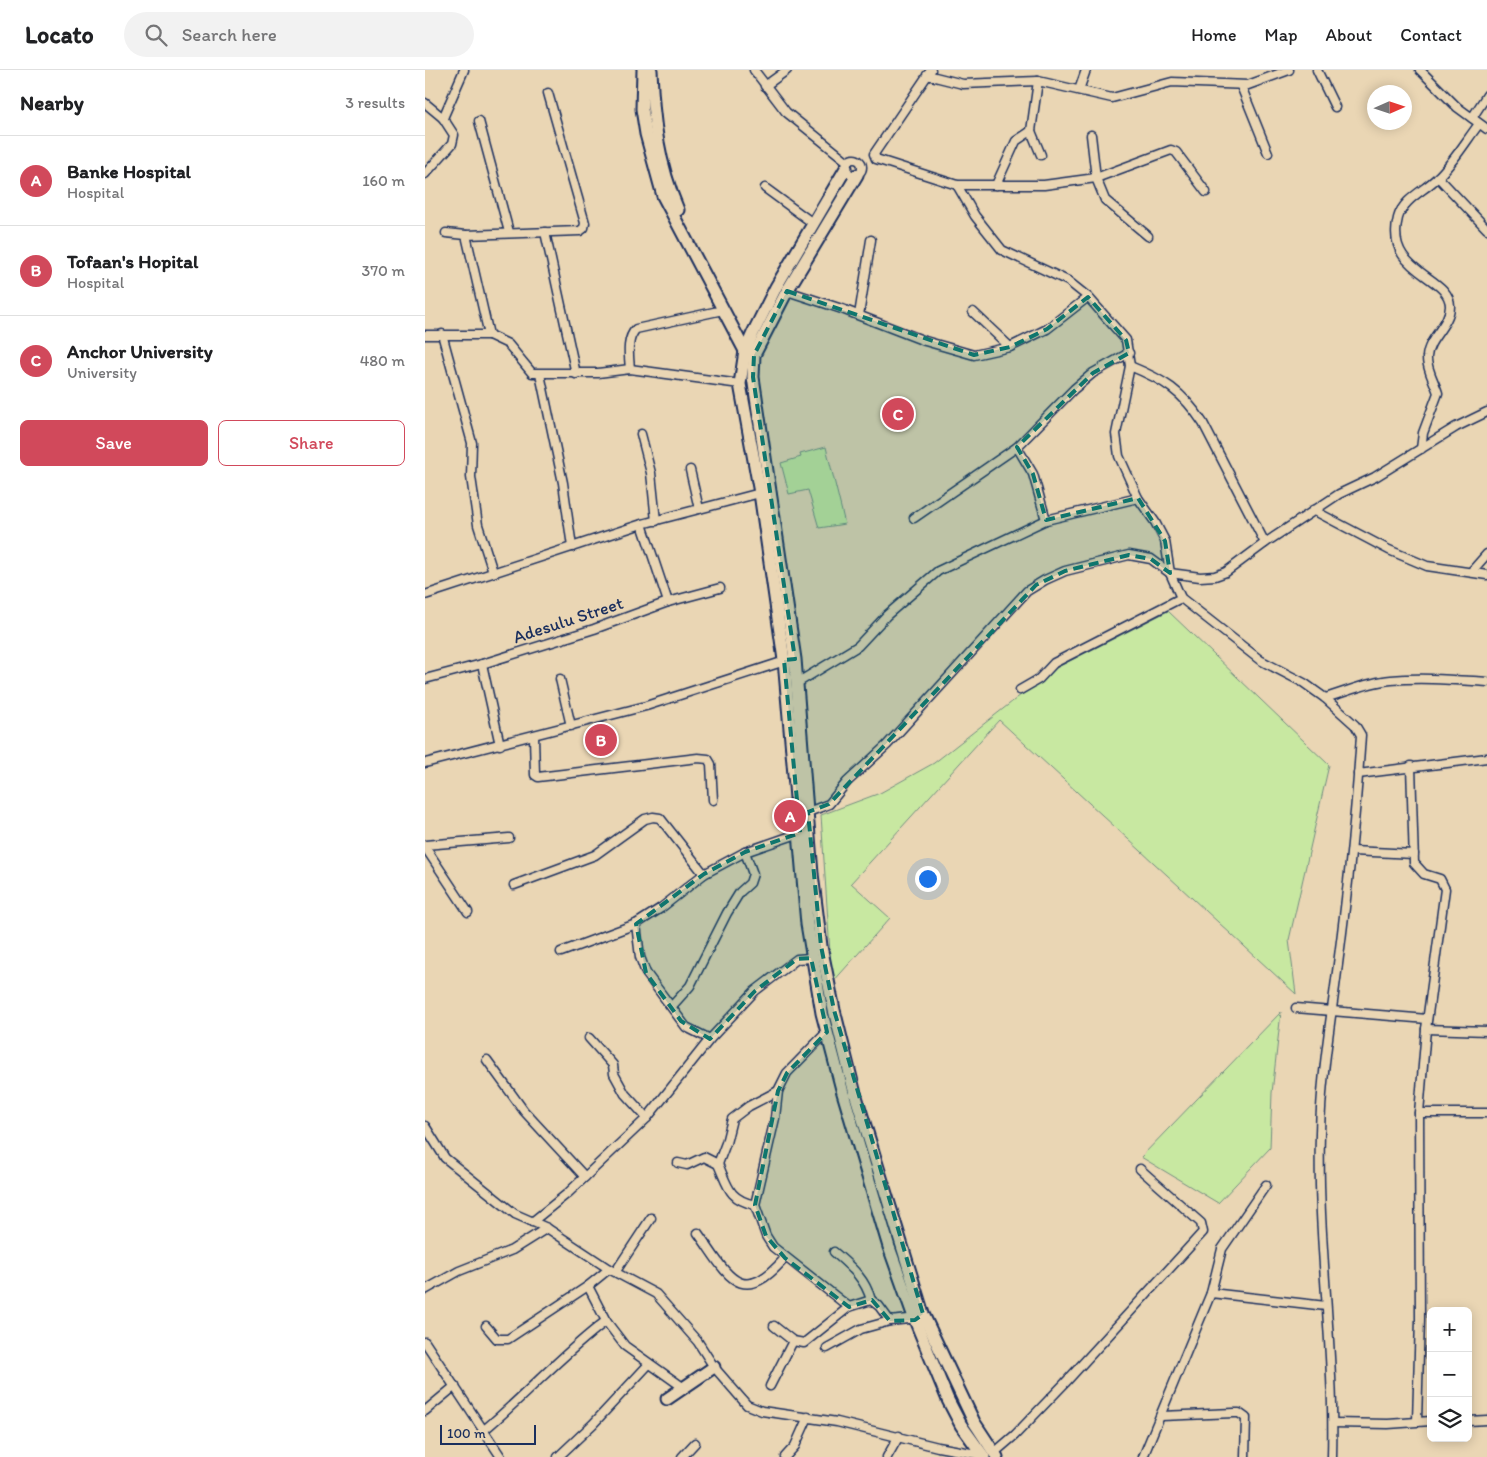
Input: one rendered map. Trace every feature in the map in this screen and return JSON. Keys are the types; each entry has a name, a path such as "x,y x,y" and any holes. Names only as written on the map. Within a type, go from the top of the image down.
{"street":[{"path":"443,118 464,70"},
{"path":"643,70 642,109 646,134 663,196 723,310 747,348"},
{"path":"651,70 655,132 670,192 688,234 747,348"},
{"path":"755,70 786,112 847,165 849,173 857,175"},
{"path":"765,86 787,70"},
{"path":"1079,90 1086,70"},
{"path":"861,163 874,157 929,73 963,84 1038,82 1112,98 1172,82 1241,86 1289,70"},
{"path":"1317,70 1335,107"},
{"path":"1419,70 1472,118 1487,129"},
{"path":"1038,82 1031,130 1041,155"},
{"path":"1241,86 1268,153"},
{"path":"447,233 465,235 580,231 584,228 585,223 548,93"},
{"path":"1472,118 1487,95"},
{"path":"425,103 443,118 454,136 452,144 425,174"},
{"path":"479,121 509,232"},
{"path":"1421,450 1423,433 1438,393 1428,364 1428,351 1450,306 1447,295 1401,254 1396,240 1396,226 1400,212 1409,201 1438,177 1479,124"},
{"path":"996,185 1016,141 1031,130"},
{"path":"1091,135 1095,178 1105,200 1148,236"},
{"path":"874,157 907,170 957,185 1044,185 1095,178 1171,150 1176,152 1206,192"},
{"path":"861,163 855,158 847,165 776,287 747,348 740,384 789,660 797,683 821,946 834,1010 857,1099 919,1317 948,1400 961,1425 989,1455"},
{"path":"861,163 861,171 787,291 754,356 753,377 789,660 800,832 811,958 827,1032 889,1248 919,1317"},
{"path":"1438,177 1487,230"},
{"path":"957,185 975,216 1003,250 1068,281 1088,297 1126,340 1130,366 1116,434 1119,456 1138,498 1165,540 1170,573 1181,598 1260,660 1304,683 1325,698 1360,731 1354,808 1353,851 1321,1099 1320,1184 1333,1424 1331,1457"},
{"path":"765,188 814,224"},
{"path":"545,232 577,374"},
{"path":"465,235 489,335"},
{"path":"859,315 871,240"},
{"path":"787,291 969,354 979,355 1010,347 1047,329 1088,297"},
{"path":"630,370 629,347 632,333 636,330 723,310"},
{"path":"973,312 1010,347"},
{"path":"442,334 472,444 471,477 478,525 493,572"},
{"path":"425,335 489,335 508,344 531,372 540,374 577,374 630,370 740,384"},
{"path":"914,518 1017,447 1087,378 1129,353"},
{"path":"1130,366 1159,378 1177,390 1192,406 1203,423 1265,543"},
{"path":"540,374 563,483 571,547"},
{"path":"808,812 829,804 847,782 887,745 1027,591 1035,585 1065,571 1129,554 1151,559 1170,573 1200,577 1215,576 1226,572 1313,510 1421,450 1456,427 1487,412"},
{"path":"641,434 651,473 656,521"},
{"path":"1017,447 1033,474 1046,520"},
{"path":"691,470 699,509"},
{"path":"425,595 642,524 760,493"},
{"path":"797,683 858,646 887,615 938,570 1046,520 1138,498"},
{"path":"1313,510 1389,550 1427,566 1487,574"},
{"path":"642,524 668,602"},
{"path":"1471,572 1487,554"},
{"name":"Adesulu Street","path":"425,679 483,664 594,629 668,602 720,588"},
{"path":"1020,690 1039,679 1053,663 1181,598"},
{"path":"425,763 646,706 789,660"},
{"path":"483,664 500,745"},
{"path":"561,679 571,726"},
{"path":"1325,698 1359,687 1390,680 1433,679 1487,682"},
{"path":"534,736 535,775 538,777 698,758 708,760 711,764 713,800"},
{"path":"1358,774 1487,758"},
{"path":"1411,766 1414,863 1419,871 1440,879 1445,889 1427,1019 1419,1113 1420,1319 1417,1421"},
{"path":"514,884 595,855 645,819 653,817 660,818 704,874"},
{"path":"561,952 636,924 661,908 704,874 745,852 800,832"},
{"path":"468,912 428,858 425,846 509,838"},
{"path":"1353,851 1414,854"},
{"path":"673,1006 690,986 727,913 741,892 750,883 753,874 745,852"},
{"path":"636,924 640,958 646,972 687,1027 710,1039"},
{"path":"532,1222 585,1178 647,1118 710,1039 755,992 797,959 811,958"},
{"path":"1296,1008 1427,1019"},
{"path":"1426,1029 1487,1031"},
{"path":"827,1032 787,1074 778,1091 775,1118 755,1205 766,1236 785,1258 849,1307"},
{"path":"589,1038 613,1065 614,1074 625,1094 647,1118"},
{"path":"487,1060 524,1111 585,1178"},
{"path":"718,1164 732,1119 749,1106 778,1091"},
{"path":"1419,1113 1487,1113"},
{"path":"425,1126 445,1158 515,1214 547,1228 613,1270 656,1294 698,1342 714,1367 747,1405 753,1408 808,1417 899,1436 938,1447 989,1455 1015,1435 1065,1383 1203,1232 1201,1223 1139,1169"},
{"path":"679,1163 687,1165 704,1156 718,1164 732,1195 744,1202 755,1205"},
{"path":"1143,1457 1211,1293 1222,1249 1266,1185"},
{"path":"486,1326 497,1339 508,1339 613,1270 651,1218"},
{"path":"425,1290 459,1271 512,1250 547,1228"},
{"path":"698,1233 729,1277 741,1284 755,1284 770,1275 785,1258"},
{"path":"834,1252 861,1277 871,1300 879,1306 890,1321"},
{"path":"588,1286 606,1321 625,1346 684,1388"},
{"path":"1211,1293 1326,1306"},
{"path":"774,1326 793,1340 804,1343 809,1341 849,1307 871,1300"},
{"path":"827,1348 861,1329 890,1321 919,1317"},
{"path":"484,1430 518,1402 575,1345 606,1321"},
{"path":"771,1386 793,1340"},
{"path":"425,1342 501,1457"},
{"path":"558,1457 593,1424 649,1364"},
{"path":"667,1399 714,1367"},
{"path":"425,1411 455,1386"},
{"path":"1161,1416 1239,1413 1244,1415 1246,1418 1245,1457"},
{"path":"785,1457 795,1446 808,1417"},
{"path":"1472,1421 1487,1420"},
{"path":"1333,1424 1388,1424 1427,1421"},
{"path":"887,1457 899,1436"},
{"path":"682,1457 695,1443"}],"highlighted area":[{"path":"787,291 974,355 1010,347 1047,329 1088,297 1126,340 1129,353 1093,373 1017,447 1033,474 1046,520 1138,498 1165,541 1170,573 1151,559 1129,555 1065,571 1036,585 829,804 808,812 821,946 834,1010 923,1314 915,1320 890,1321 872,1300 849,1307 785,1258 766,1236 755,1205 778,1091 787,1073 827,1032 811,958 797,959 755,991 710,1039 681,1021 646,973 636,924 704,874 745,852 800,833 784,660 795,659 753,377 754,355"}],"green space":[{"path":"826,447 845,524 819,528 808,490 789,494 781,463 801,457 800,454"},
{"path":"1168,611 1329,765 1289,940 1296,994 999,720 851,883 890,918 832,983 821,815 880,793 934,763 1054,669"},
{"path":"1281,1012 1272,1093 1270,1148 1218,1203 1141,1157"}],"place":[{"name":"Anchor University","path":"898,414"},
{"name":"Tofaan's Hopital","path":"601,740"},
{"name":"Banke Hospital","path":"790,816"}]}
